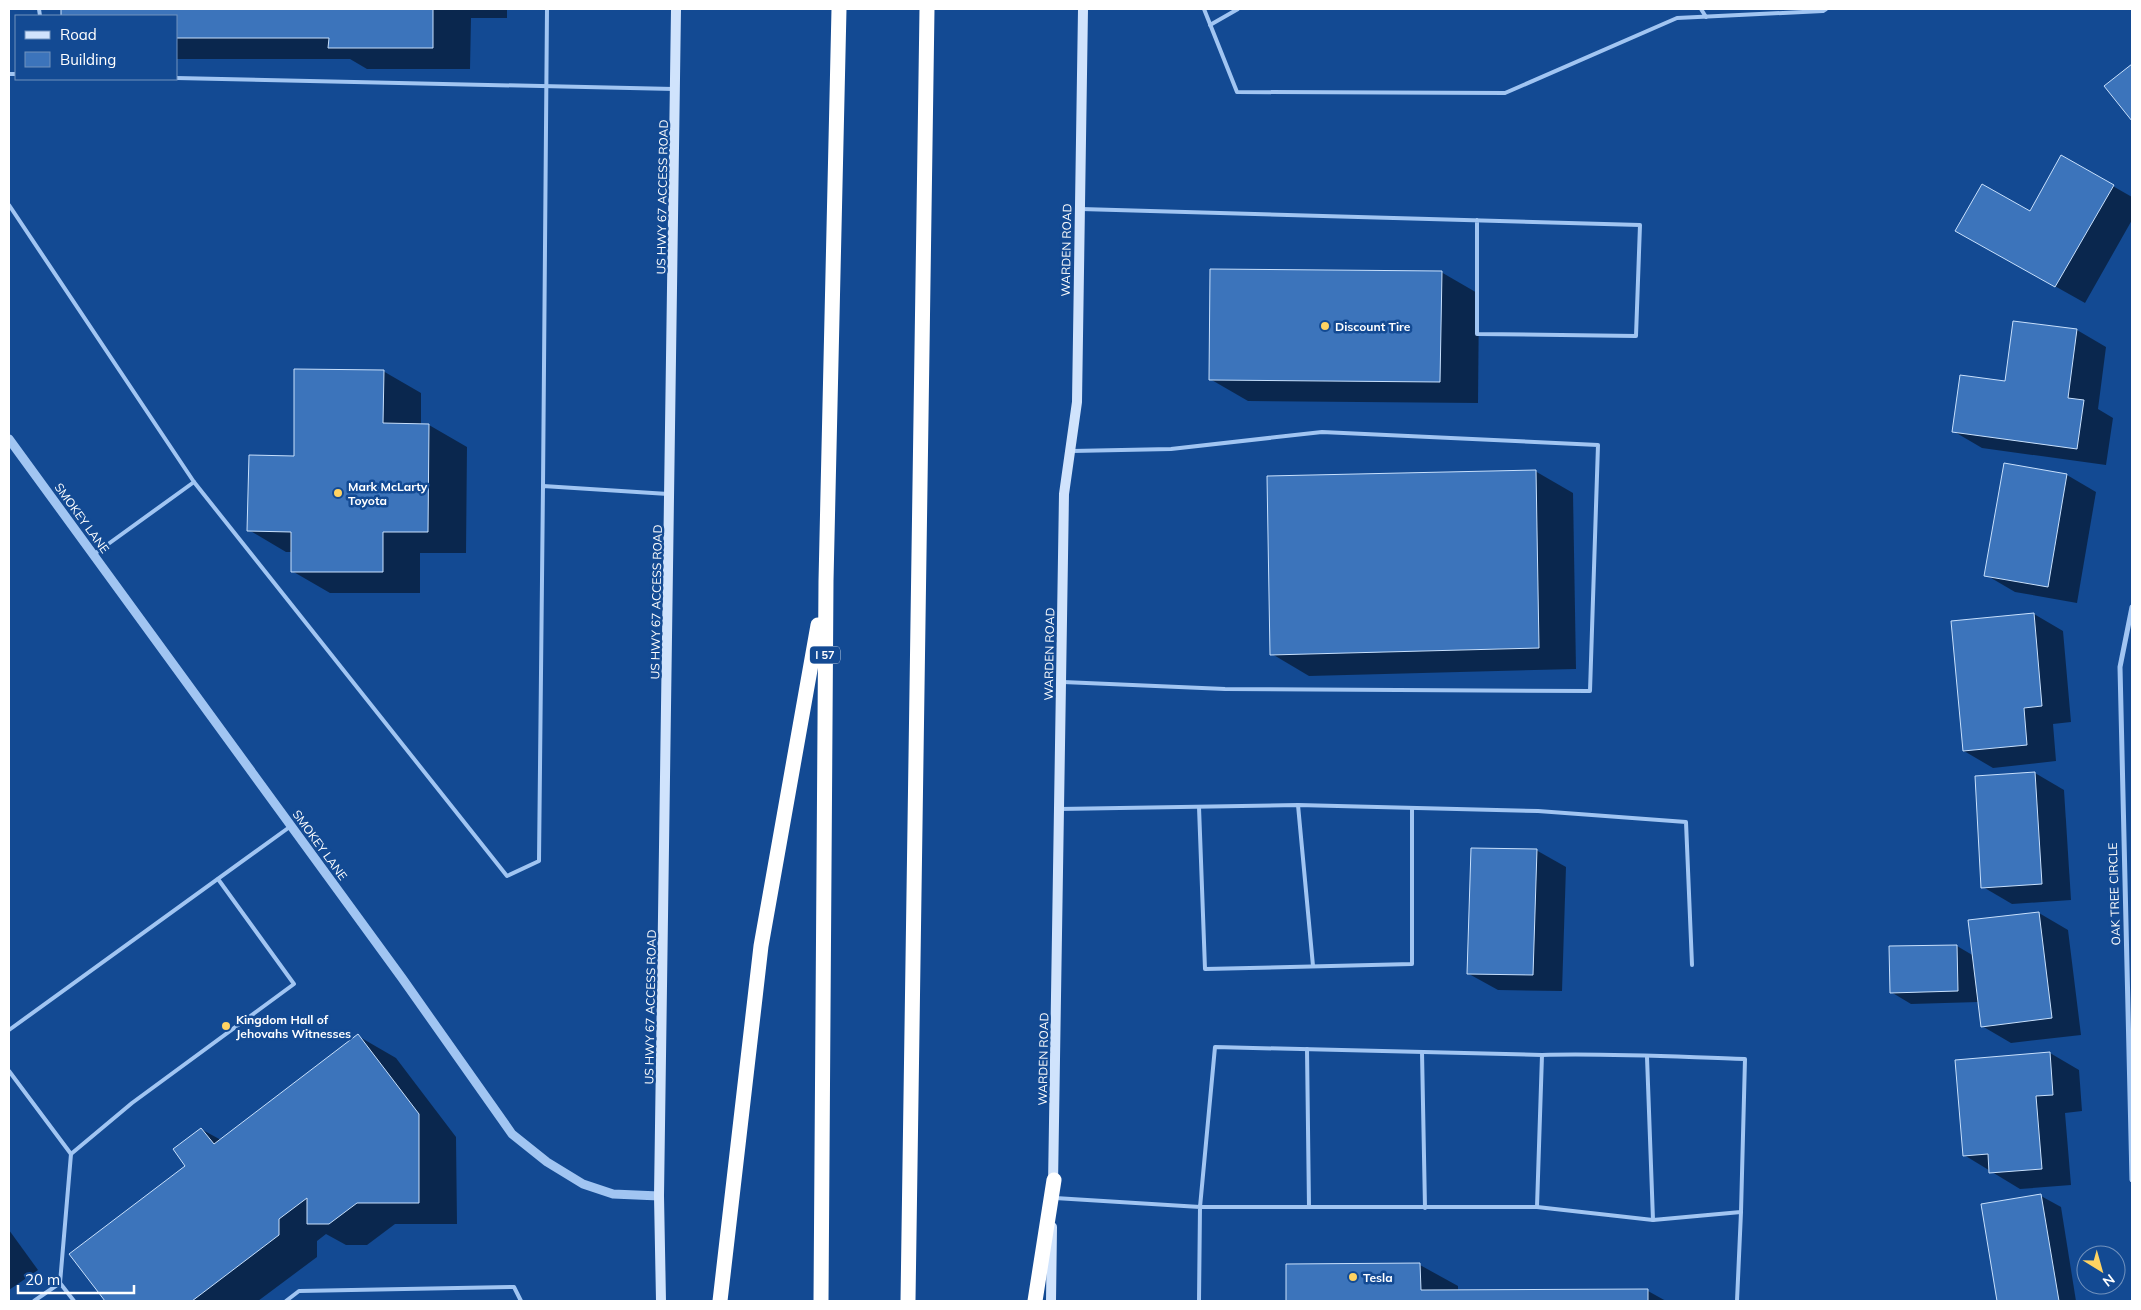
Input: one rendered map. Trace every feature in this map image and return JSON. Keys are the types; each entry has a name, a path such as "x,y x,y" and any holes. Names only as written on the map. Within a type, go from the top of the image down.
{"highway":[{"name":"I 57","path":"821,1301 826,581 839,9"},
{"path":"908,1301 927,9"},
{"path":"720,1301 761,946 826,581"},
{"path":"1035,1301 1054,1180"}],"main road":[{"name":"US HWY 67 ACCESS ROAD","path":"661,1301 659,1196 676,9"},
{"name":"WARDEN ROAD","path":"1051,1301 1064,494 1077,402 1083,9"}],"street":[{"name":"SMOKEY LANE","path":"9,439 291,826 512,1134 547,1162 583,1184 613,1194 659,1196"},
{"name":"OAK TREE CIRCLE","path":"2132,607 2120,667 2132,1180"}],"lane":[{"path":"9,205 194,482 507,876 539,861 547,9"},
{"path":"1204,9 1237,92 1505,93 1677,18 1823,11 1826,9"},
{"path":"1210,25 1238,9"},
{"path":"1701,9 1706,17"},
{"path":"178,78 676,89"},
{"path":"1079,209 1477,220 1640,225 1636,336 1477,334 1477,220"},
{"path":"1061,682 1225,689 1590,691 1598,445 1322,432 1171,449 1070,451"},
{"path":"93,555 194,482"},
{"path":"543,486 670,494"},
{"path":"1059,809 1298,805 1538,811 1686,822 1692,965"},
{"path":"1298,805 1313,966"},
{"path":"1199,807 1205,969 1412,964 1412,809"},
{"path":"9,1030 291,826"},
{"path":"71,1154 132,1103 294,984 218,879"},
{"path":"1199,1301 1200,1207 1215,1047 1542,1055 1599,1053 1647,1057 1745,1058 1737,1301"},
{"path":"1307,1049 1309,1207"},
{"path":"1422,1052 1425,1208"},
{"path":"1537,1207 1542,1055"},
{"path":"1647,1057 1653,1220"},
{"path":"9,1071 71,1154 60,1283 74,1301"},
{"path":"1053,1198 1200,1207 1537,1207 1653,1220 1741,1212"},
{"path":"34,1301 60,1283"},
{"path":"286,1301 300,1290 514,1286 521,1301"}],"building":[{"path":"61,9 433,9 433,48 328,48 329,38 178,38 178,15 61,15"},
{"path":"2132,64 2132,121 2104,86"},
{"path":"2061,155 2114,185 2055,287 1955,231 1982,184 2030,211"},
{"name":"Discount Tire","path":"1210,269 1442,271 1440,382 1209,380"},
{"path":"2013,321 2077,329 2068,398 2084,400 2077,449 1952,432 1960,375 2005,381"},
{"name":"Mark McLarty Toyota","path":"294,369 384,370 383,423 429,424 428,532 383,532 383,572 291,572 291,532 247,531 249,455 294,456"},
{"path":"2004,463 2067,474 2048,587 1984,576"},
{"path":"1536,470 1539,648 1270,655 1267,476"},
{"path":"2034,613 2042,706 2024,708 2027,745 1963,751 1951,621"},
{"path":"2035,772 2042,884 1981,888 1975,776"},
{"path":"1471,848 1537,849 1533,975 1467,974"},
{"path":"2039,912 2052,1018 1981,1027 1968,920"},
{"path":"1957,945 1958,991 1890,993 1889,946"},
{"path":"358,1034 419,1114 419,1203 357,1203 329,1224 307,1224 307,1198 279,1219 279,1235 192,1301 105,1301 69,1254 185,1166 173,1149 201,1128 214,1144"},
{"path":"2050,1052 2053,1095 2036,1096 2042,1169 1989,1173 1988,1154 1963,1156 1955,1060"},
{"path":"2041,1194 2059,1301 1997,1301 1981,1204"},
{"name":"Tesla","path":"1420,1263 1421,1290 1648,1289 1648,1301 1286,1301 1286,1264"}],"place":[{"name":"Discount Tire","path":"1325,326"},
{"name":"Mark McLarty Toyota","path":"338,493"},
{"name":"Kingdom Hall of Jehovahs Witnesses","path":"226,1026"},
{"name":"Tesla","path":"1353,1277"}]}
